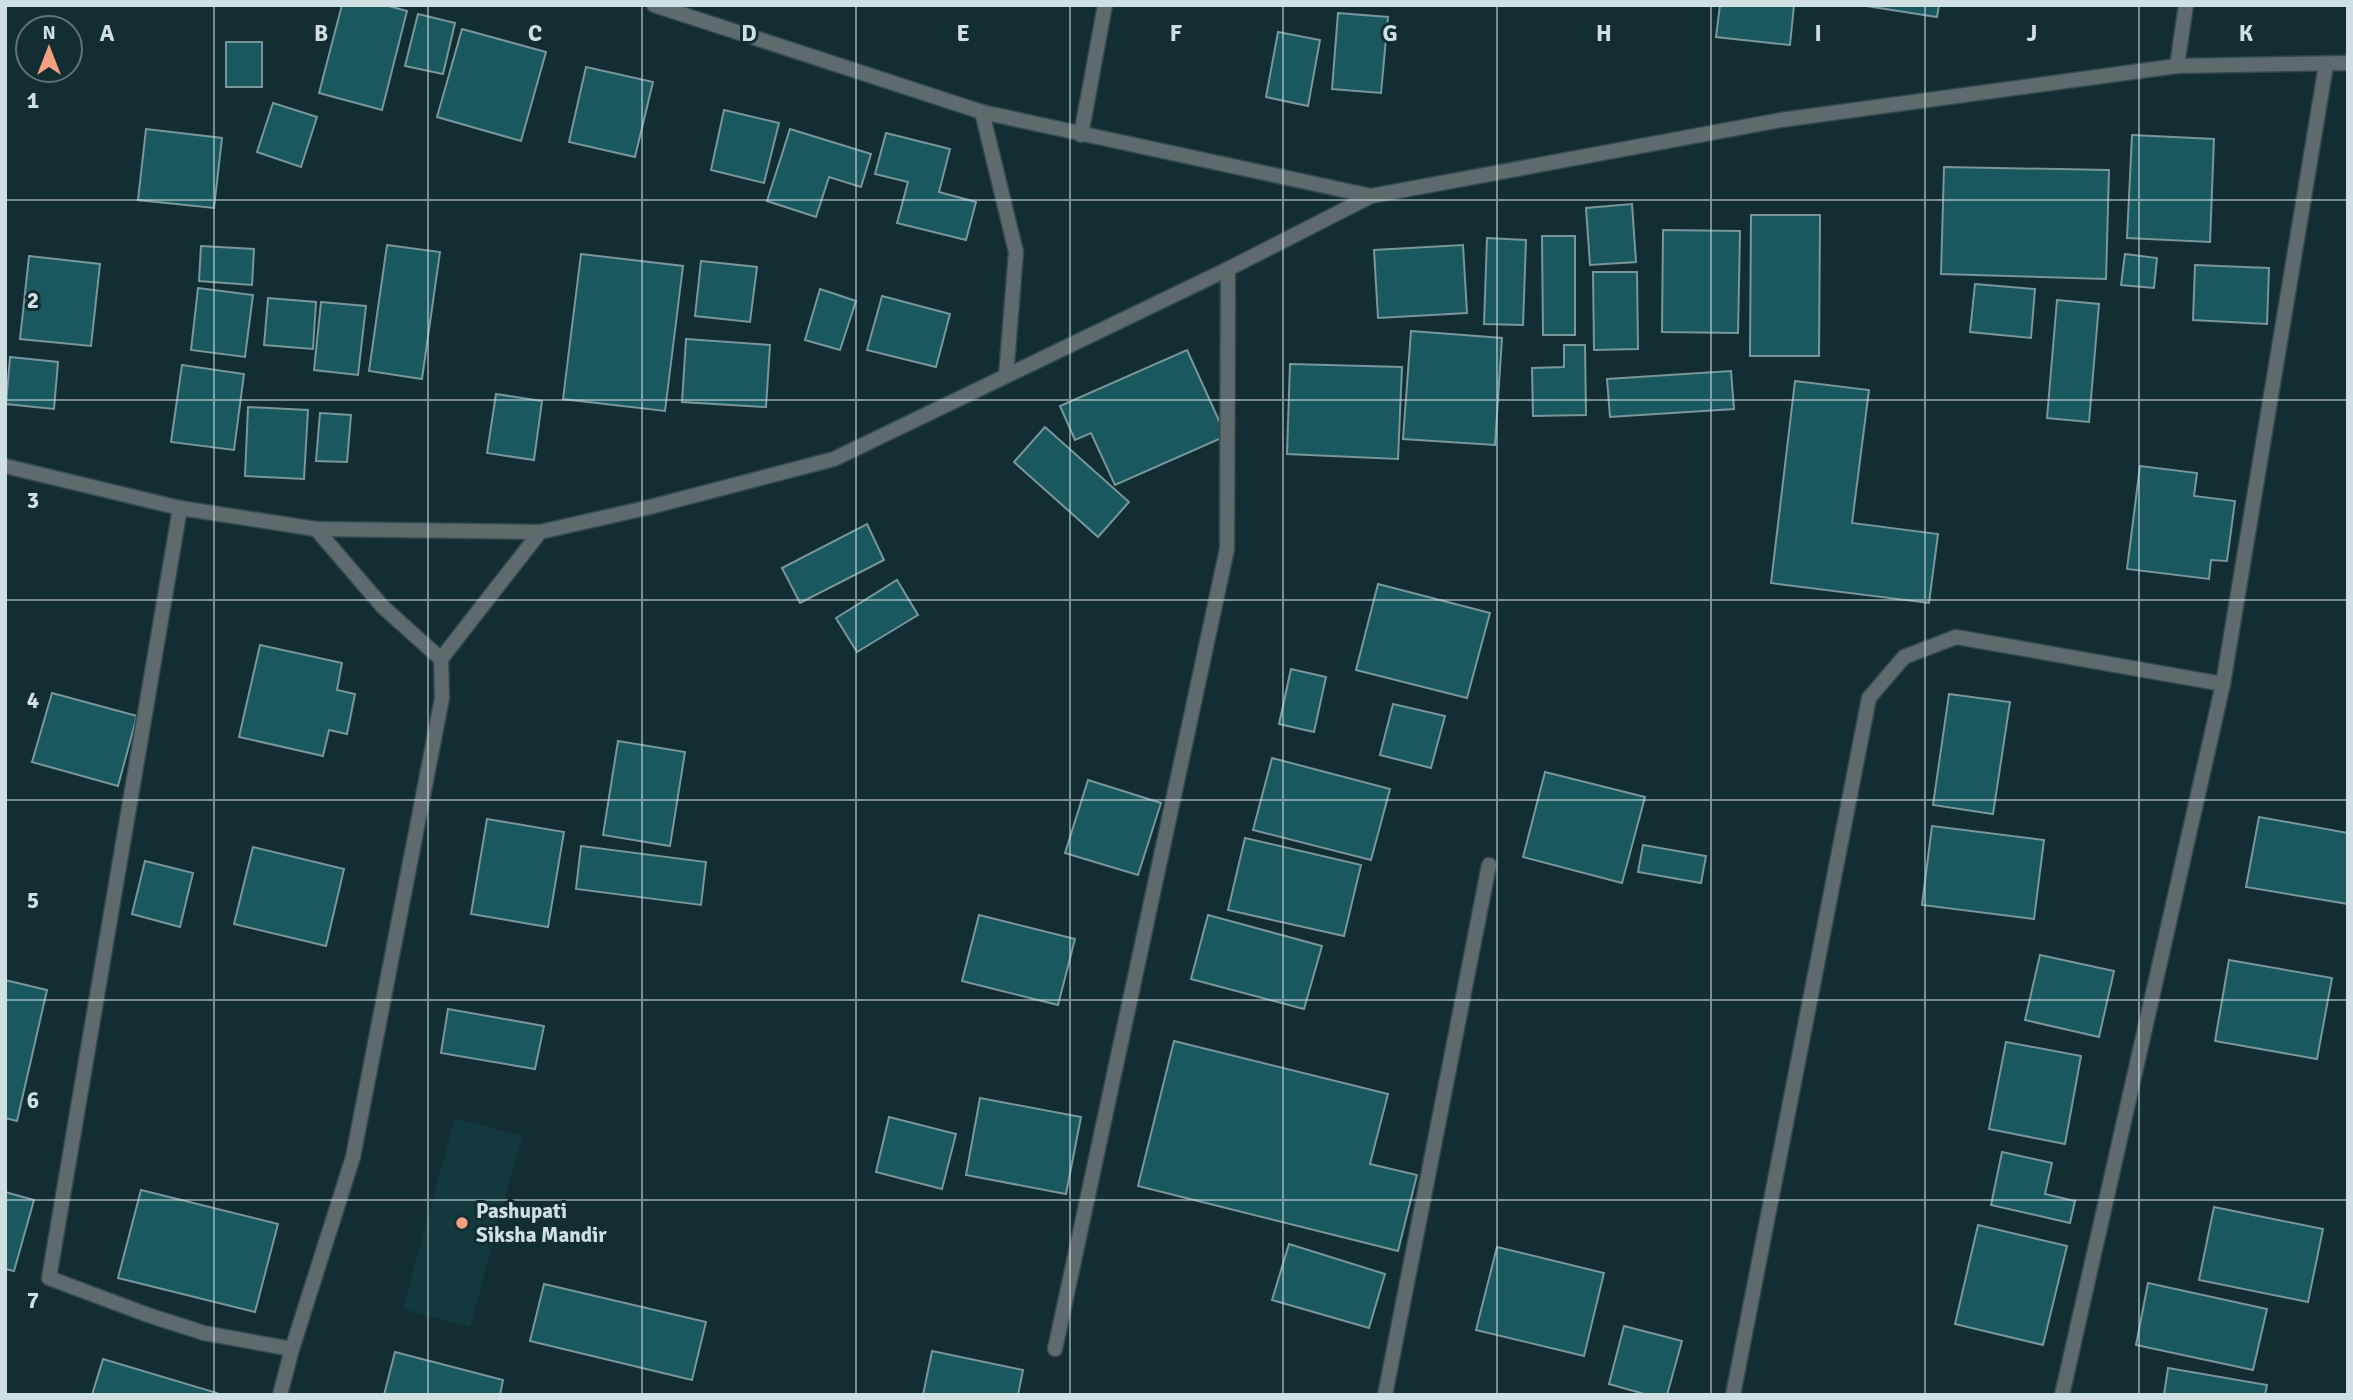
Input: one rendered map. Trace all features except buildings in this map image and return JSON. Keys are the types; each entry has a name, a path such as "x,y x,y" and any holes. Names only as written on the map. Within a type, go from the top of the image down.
{"street":[{"path":"654,5 982,112 1371,196"},
{"path":"1081,135 1104,5"},
{"path":"2177,66 2186,5"},
{"path":"5,466 180,508 316,529 540,532 646,508 834,459 1228,269 1371,196 1781,120 2177,66 2348,63"},
{"path":"2062,1395 2223,684 2326,65"},
{"path":"982,112 1016,252 1006,376"},
{"path":"1055,1349 1227,549 1228,269"},
{"path":"180,508 49,1278 204,1333 292,1349"},
{"path":"316,529 383,607 440,659"},
{"path":"280,1395 353,1157 442,698 440,659 540,532"},
{"path":"1733,1395 1869,698 1904,657 1956,637 2223,684"},
{"path":"1385,1395 1489,865"}],"shaded area":[{"name":"Pashupati Siksha Mandir","path":"455,1118 522,1136 470,1327 403,1309"}],"place":[{"name":"Pashupati Siksha Mandir","path":"462,1223"}]}
